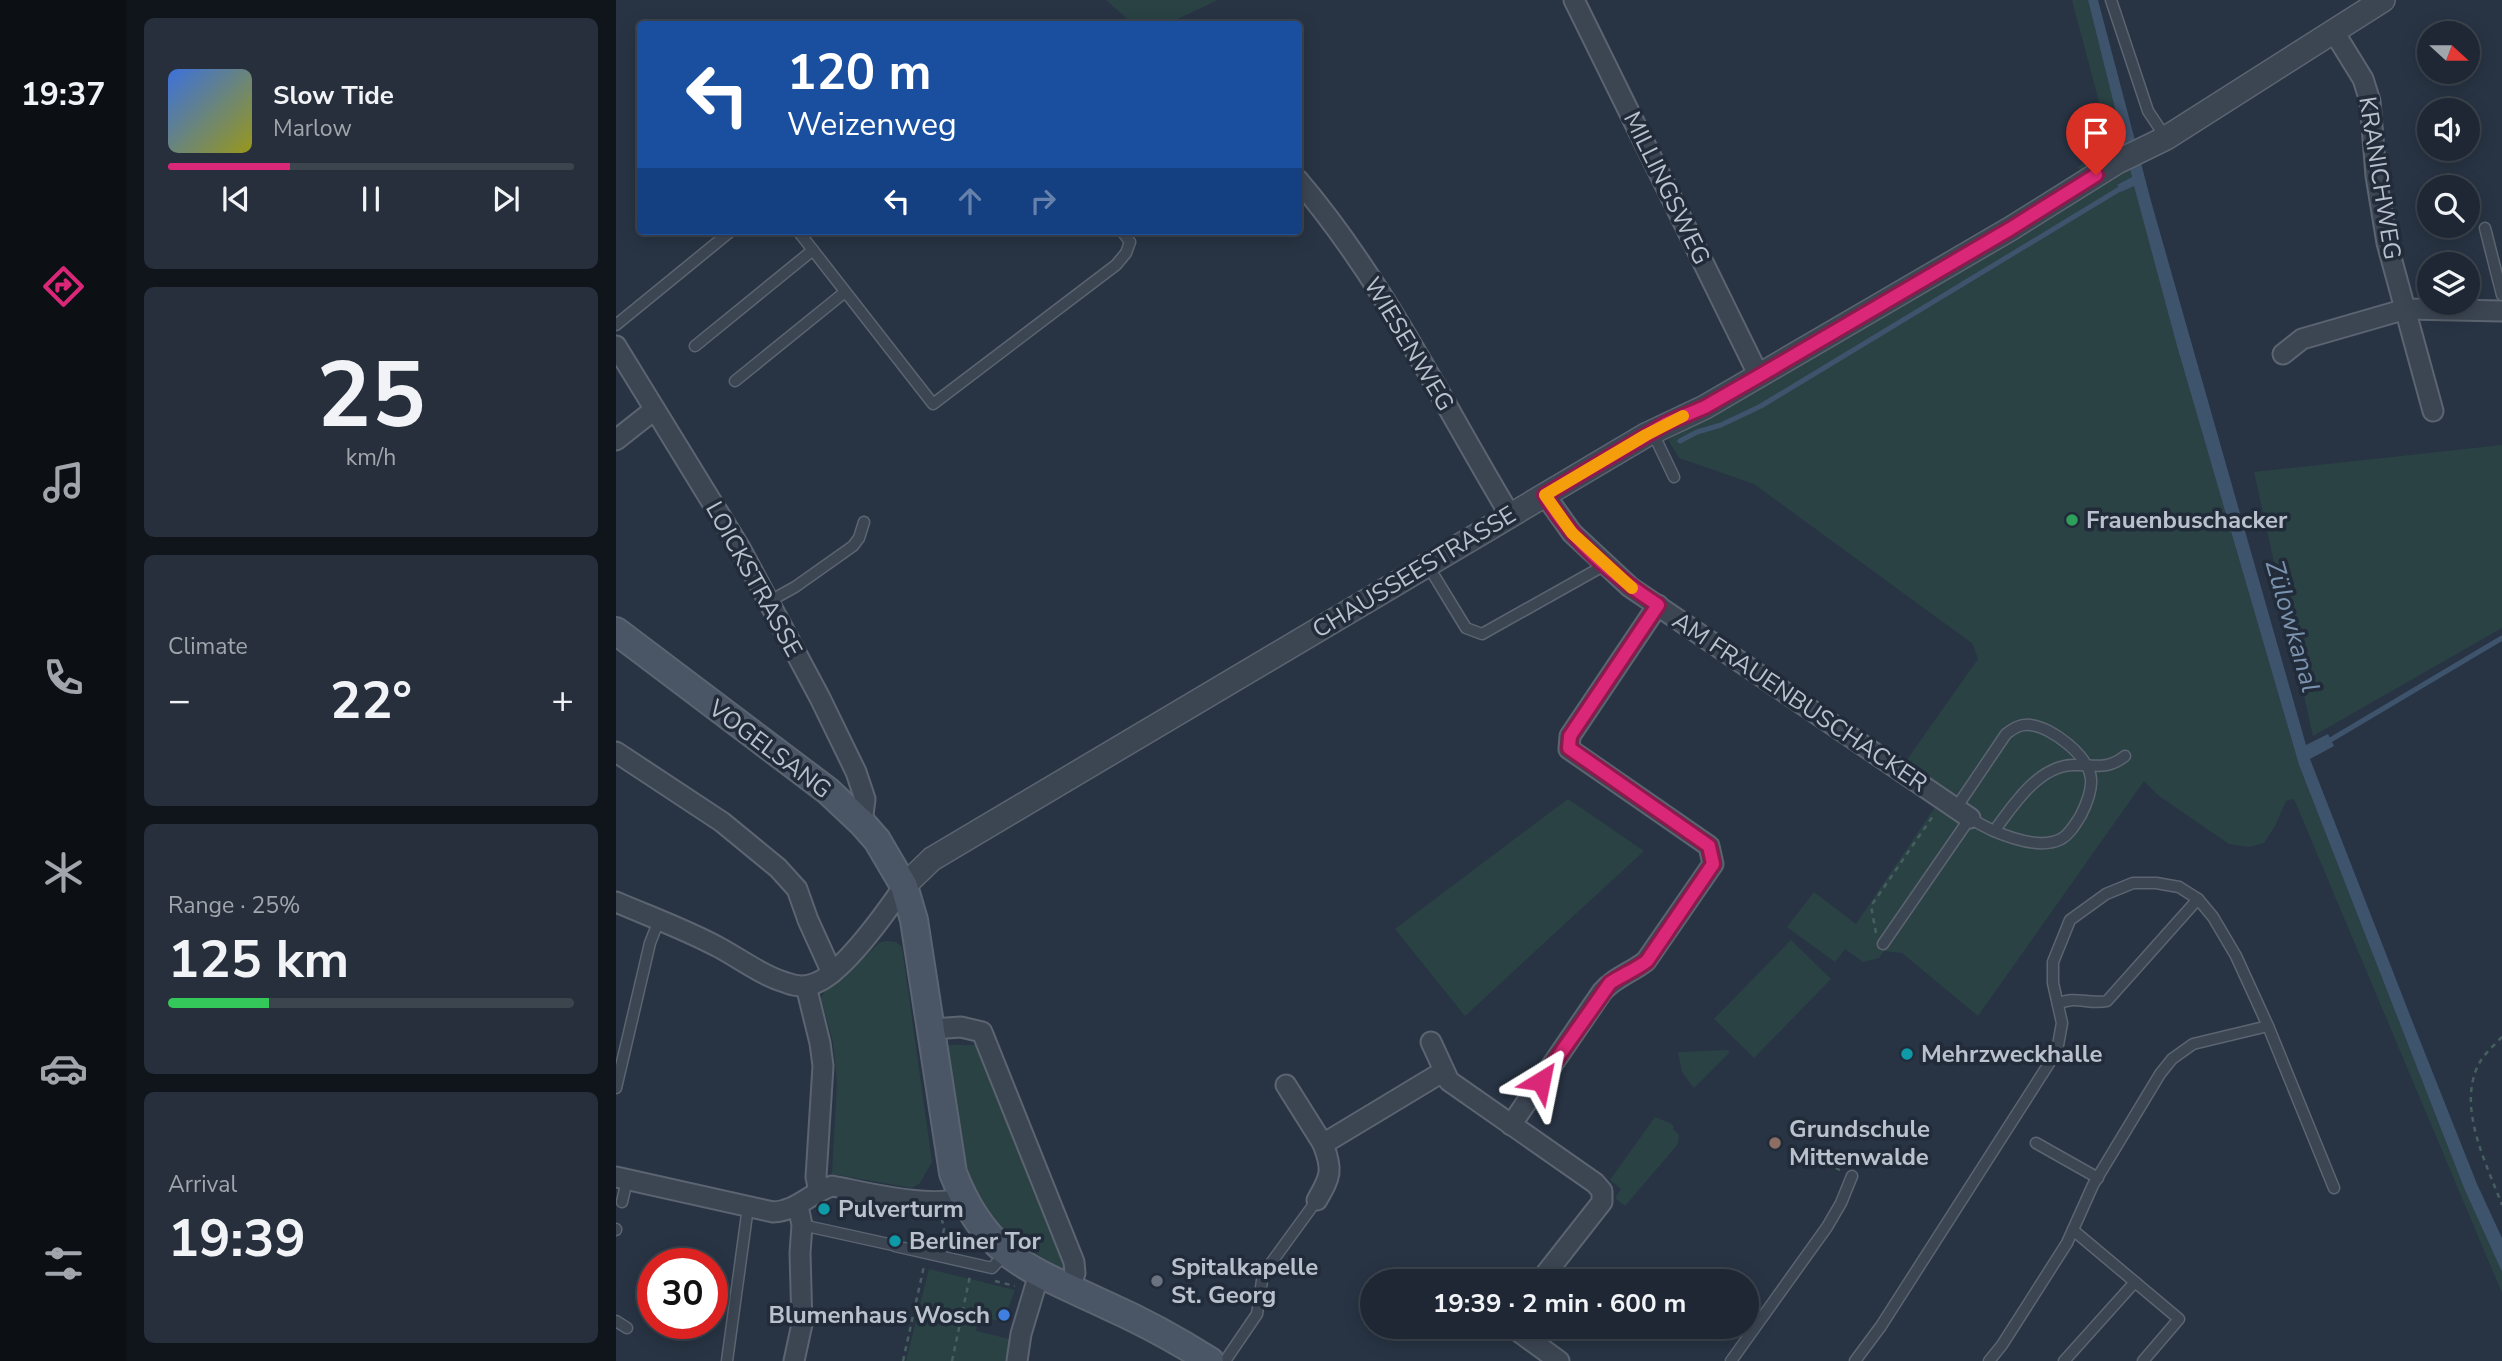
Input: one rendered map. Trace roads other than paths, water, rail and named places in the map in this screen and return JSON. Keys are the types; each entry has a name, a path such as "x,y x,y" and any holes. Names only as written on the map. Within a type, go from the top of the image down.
{"main road":[{"name":"VOGELSANG","path":"616,631 828,791 877,840 904,886 917,930 953,1173 975,1220 1007,1253 1039,1274 1151,1328 1210,1361"}],"street":[{"name":"MILLINGSWEG","path":"1574,0 1759,376"},
{"name":"CHAUSSEESTRASSE","path":"806,986 816,984 832,973 869,933 904,886 933,859 1510,514 1652,431 1705,407 1759,376 2010,229 2117,162 2156,143 2383,0"},
{"name":"KRANICHWEG","path":"2334,32 2363,79 2370,101 2376,176 2386,243 2433,411"},
{"name":"WIESENWEG","path":"1302,185 1343,235 1400,323 1478,463 1510,514"},
{"path":"2283,354 2302,339 2406,309 2502,311"},
{"name":"LOICKSTRASSE","path":"616,346 740,548 856,772 865,799 862,823"},
{"path":"616,440 654,410"},
{"name":"AM FRAUENBUSCHACKER","path":"1545,495 1572,533 1630,587 1957,808"},
{"path":"1511,1125 1602,992 1619,976 1634,971 1647,961 1713,864 1709,846 1569,748 1570,736 1658,605"},
{"path":"616,752 722,822 778,868 797,889 832,973"},
{"path":"616,902 718,947 773,978 806,986 823,1066 816,1177 819,1191"},
{"path":"932,1029 961,1027 982,1032 1074,1262 1075,1273 1070,1288"},
{"path":"1431,1042 1449,1081 1595,1183 1602,1191 1602,1202 1549,1269"},
{"path":"1323,1144 1444,1072"},
{"path":"1286,1085 1323,1144 1331,1165 1328,1181 1317,1200"},
{"path":"621,1179 748,1207 786,1211 832,1186 934,1202 952,1202 962,1197"},
{"path":"794,1361 802,1324 802,1225 798,1206"},
{"path":"1017,1361 1021,1334 1039,1274"},
{"path":"1529,1339 1559,1361"}],"lane":[{"path":"2111,0 2156,143"},
{"path":"2485,228 2502,295"},
{"path":"616,325 726,235"},
{"path":"801,235 933,404 1115,265 1126,253 1130,242 1125,235"},
{"path":"695,346 813,250"},
{"path":"735,381 845,292"},
{"path":"1652,431 1674,477"},
{"path":"768,602 795,587 853,546 859,538 864,522"},
{"path":"1427,564 1466,628 1482,634 1605,565"},
{"path":"1883,944 1957,808 2006,734 2017,726 2029,724 2043,728 2077,752 2091,779 2088,796 2072,829 2061,839 2048,843 1994,831 1957,808"},
{"path":"1994,831 2027,789 2050,771 2072,765 2114,765 2125,756"},
{"path":"1855,1361 1885,1319 2057,1051 2062,1023 2053,983 2053,962 2070,920 2106,894 2133,884 2156,883 2179,887 2199,899 2213,917 2236,956 2268,1026 2334,1188"},
{"path":"2058,1004 2066,1000 2097,1003 2107,1001 2199,899"},
{"path":"616,1088 650,943 659,920"},
{"path":"1989,1361 2002,1345 2073,1230 2098,1178 2160,1074 2172,1059 2193,1044 2268,1026"},
{"path":"2036,1143 2098,1178"},
{"path":"1731,1361 1827,1227 1852,1176"},
{"path":"621,1179 622,1202"},
{"path":"1225,1361 1257,1314 1263,1273 1317,1200"},
{"path":"727,1361 748,1207"},
{"path":"802,1225 992,1268 1007,1253"},
{"path":"2073,1230 2179,1319 2143,1361"},
{"path":"2064,1361 2135,1282"},
{"path":"616,1321 627,1328"}],"water":[{"path":"2088,0 2098,0 2151,201 2306,745 2328,734 2334,746 2310,759 2477,1184 2502,1238 2502,1272 2464,1188 2299,765 2177,346 2134,186 2121,192 2117,185 2132,177"}],"waterway":[{"path":"1680,441 1761,406 2123,187"},
{"path":"2327,742 2502,638"}],"place":[{"name":"Frauenbuschacker","path":"2072,520"},
{"name":"Mehrzweckhalle","path":"1907,1054"},
{"name":"Grundschule Mittenwalde","path":"1775,1143"},
{"name":"Pulverturm","path":"824,1209"},
{"name":"Berliner Tor","path":"895,1241"},
{"name":"Spitalkapelle St. Georg","path":"1157,1281"},
{"name":"Blumenhaus Wosch","path":"1004,1315"}],"water label":[{"name":"Zülowkanal","path":"2293,626"}]}
